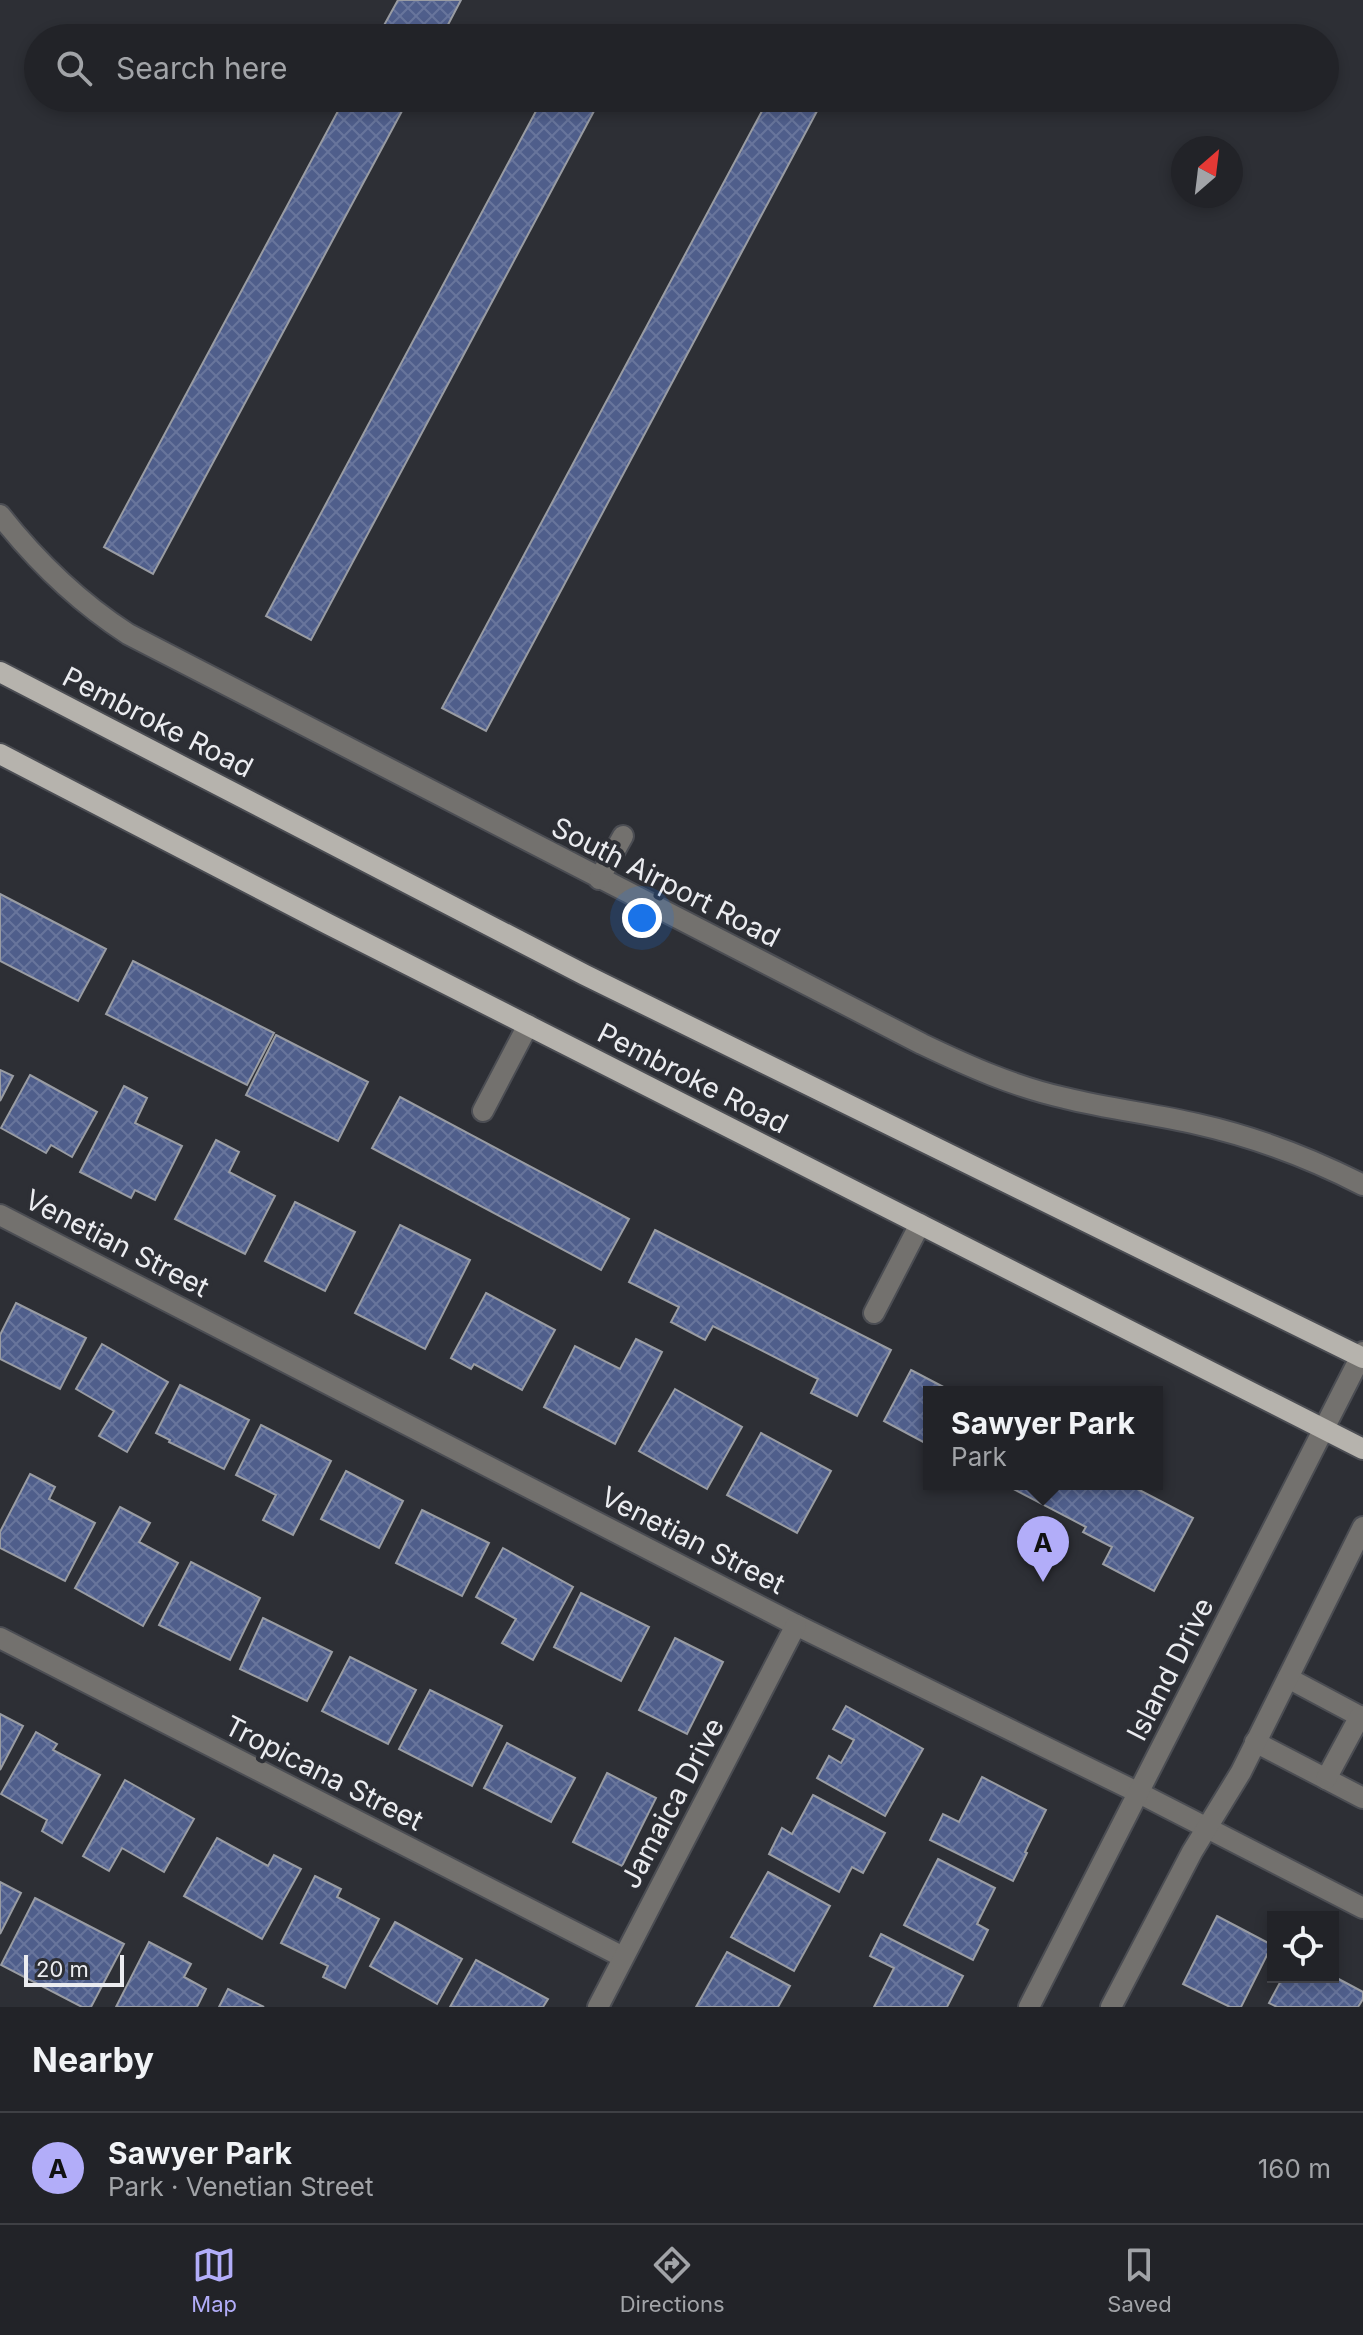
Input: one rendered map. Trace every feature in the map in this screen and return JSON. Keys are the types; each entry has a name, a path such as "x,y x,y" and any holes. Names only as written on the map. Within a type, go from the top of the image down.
{"main road":[{"name":"Pembroke Road","path":"0,672 585,975 1362,1356"},
{"name":"Pembroke Road","path":"0,754 1363,1449"}],"street":[{"name":"South Airport Road","path":"0,515 70,592 128,634 599,879 967,1065 1065,1098 1236,1133 1280,1148 1363,1185"},
{"path":"599,879 623,836"},
{"path":"483,1111 528,1025"},
{"name":"Venetian Street","path":"0,1215 796,1625 1139,1793 1363,1908"},
{"path":"874,1313 920,1224"},
{"name":"Island Drive","path":"1029,2007 1362,1356"},
{"path":"1111,2007 1192,1852 1241,1772 1363,1527"},
{"name":"Jamaica Drive","path":"598,2007 796,1625"},
{"name":"Tropicana Street","path":"0,1638 623,1957"},
{"path":"1288,1678 1361,1717 1326,1779"},
{"path":"1255,1742 1363,1798"}],"building":[{"path":"398,0 461,0 448,24 385,24"},
{"path":"337,112 401,112 153,574 104,547"},
{"path":"536,112 594,112 311,640 266,616"},
{"path":"761,112 817,112 486,731 442,708"},
{"path":"0,894 106,949 78,1001 0,961"},
{"path":"133,961 274,1033 247,1085 106,1014"},
{"path":"276,1035 368,1082 338,1141 246,1095"},
{"path":"0,1070 13,1076 0,1101"},
{"path":"30,1075 97,1112 72,1157 51,1145 46,1153 1,1128"},
{"path":"124,1086 147,1098 135,1123 182,1146 155,1200 135,1190 131,1198 80,1172"},
{"path":"400,1097 629,1219 601,1270 372,1148"},
{"path":"216,1140 239,1152 229,1172 275,1196 245,1254 175,1219"},
{"path":"295,1202 355,1232 325,1291 265,1261"},
{"path":"400,1225 470,1260 425,1349 355,1313"},
{"path":"655,1230 891,1350 857,1416 811,1393 818,1379 713,1326 705,1340 671,1322 679,1307 629,1282"},
{"path":"486,1293 555,1330 522,1390 474,1364 471,1369 451,1358"},
{"path":"16,1303 86,1338 60,1389 0,1359 0,1335"},
{"path":"636,1339 662,1352 615,1444 544,1407 575,1346 620,1369"},
{"path":"102,1344 168,1382 127,1452 99,1436 114,1411 76,1389"},
{"path":"911,1370 942,1386 923,1386 923,1442 884,1421"},
{"path":"180,1385 249,1420 224,1469 156,1433"},
{"path":"675,1389 742,1427 707,1489 639,1451"},
{"path":"261,1425 331,1461 293,1535 263,1520 276,1495 236,1475"},
{"path":"761,1433 831,1471 797,1533 727,1495"},
{"path":"346,1471 403,1501 379,1548 321,1519"},
{"path":"30,1474 55,1487 49,1499 95,1523 65,1581 0,1548 0,1532"},
{"path":"1015,1490 1139,1490 1193,1518 1154,1591 1103,1564 1112,1547 1083,1532 1086,1527"},
{"path":"120,1507 150,1523 139,1542 178,1563 143,1626 75,1588"},
{"path":"422,1510 489,1543 462,1596 396,1563"},
{"path":"503,1548 573,1587 533,1660 502,1643 516,1619 476,1597"},
{"path":"191,1562 260,1598 230,1660 159,1625"},
{"path":"581,1593 649,1627 621,1681 554,1647"},
{"path":"263,1618 332,1652 307,1701 240,1669"},
{"path":"675,1638 723,1662 687,1734 639,1710"},
{"path":"350,1657 416,1690 388,1744 322,1711"},
{"path":"430,1690 502,1726 472,1786 399,1749"},
{"path":"846,1706 923,1749 885,1816 817,1778 829,1756 841,1763 854,1740 833,1729"},
{"path":"0,1714 23,1726 0,1770"},
{"path":"36,1732 57,1744 53,1750 100,1775 62,1843 42,1831 47,1820 1,1794"},
{"path":"507,1743 575,1778 551,1822 484,1788"},
{"path":"607,1773 656,1798 622,1866 573,1842"},
{"path":"982,1777 1046,1810 1013,1881 930,1840 943,1814 959,1822"},
{"path":"125,1780 194,1819 164,1872 122,1848 109,1871 83,1856"},
{"path":"813,1795 885,1833 863,1873 852,1867 839,1892 769,1854 782,1828 792,1834"},
{"path":"217,1838 268,1866 274,1855 301,1869 262,1939 184,1896"},
{"path":"938,1859 995,1888 977,1924 988,1930 973,1960 904,1925"},
{"path":"768,1872 830,1906 794,1971 731,1937"},
{"path":"315,1876 341,1889 337,1897 379,1919 345,1988 323,1977 328,1966 281,1943"},
{"path":"0,1882 21,1893 0,1934"},
{"path":"35,1898 124,1944 91,2007 82,2007 1,1965"},
{"path":"1217,1916 1267,1942 1267,1955 1241,2007 1230,2007 1183,1984"},
{"path":"395,1922 462,1959 437,2004 370,1966"},
{"path":"881,1934 963,1976 947,2007 874,2007 894,1968 870,1956"},
{"path":"149,1942 191,1964 184,1977 206,1989 197,2007 116,2007"},
{"path":"727,1952 790,1986 778,2007 696,2007"},
{"path":"476,1960 548,1999 543,2007 450,2007"},
{"path":"1339,1979 1363,1992 1358,2007 1277,2007 1269,2003 1280,1983 1339,1983"},
{"path":"228,1989 264,2007 219,2007"}],"place":[{"name":"Sawyer Park","path":"1043,1582"}]}
